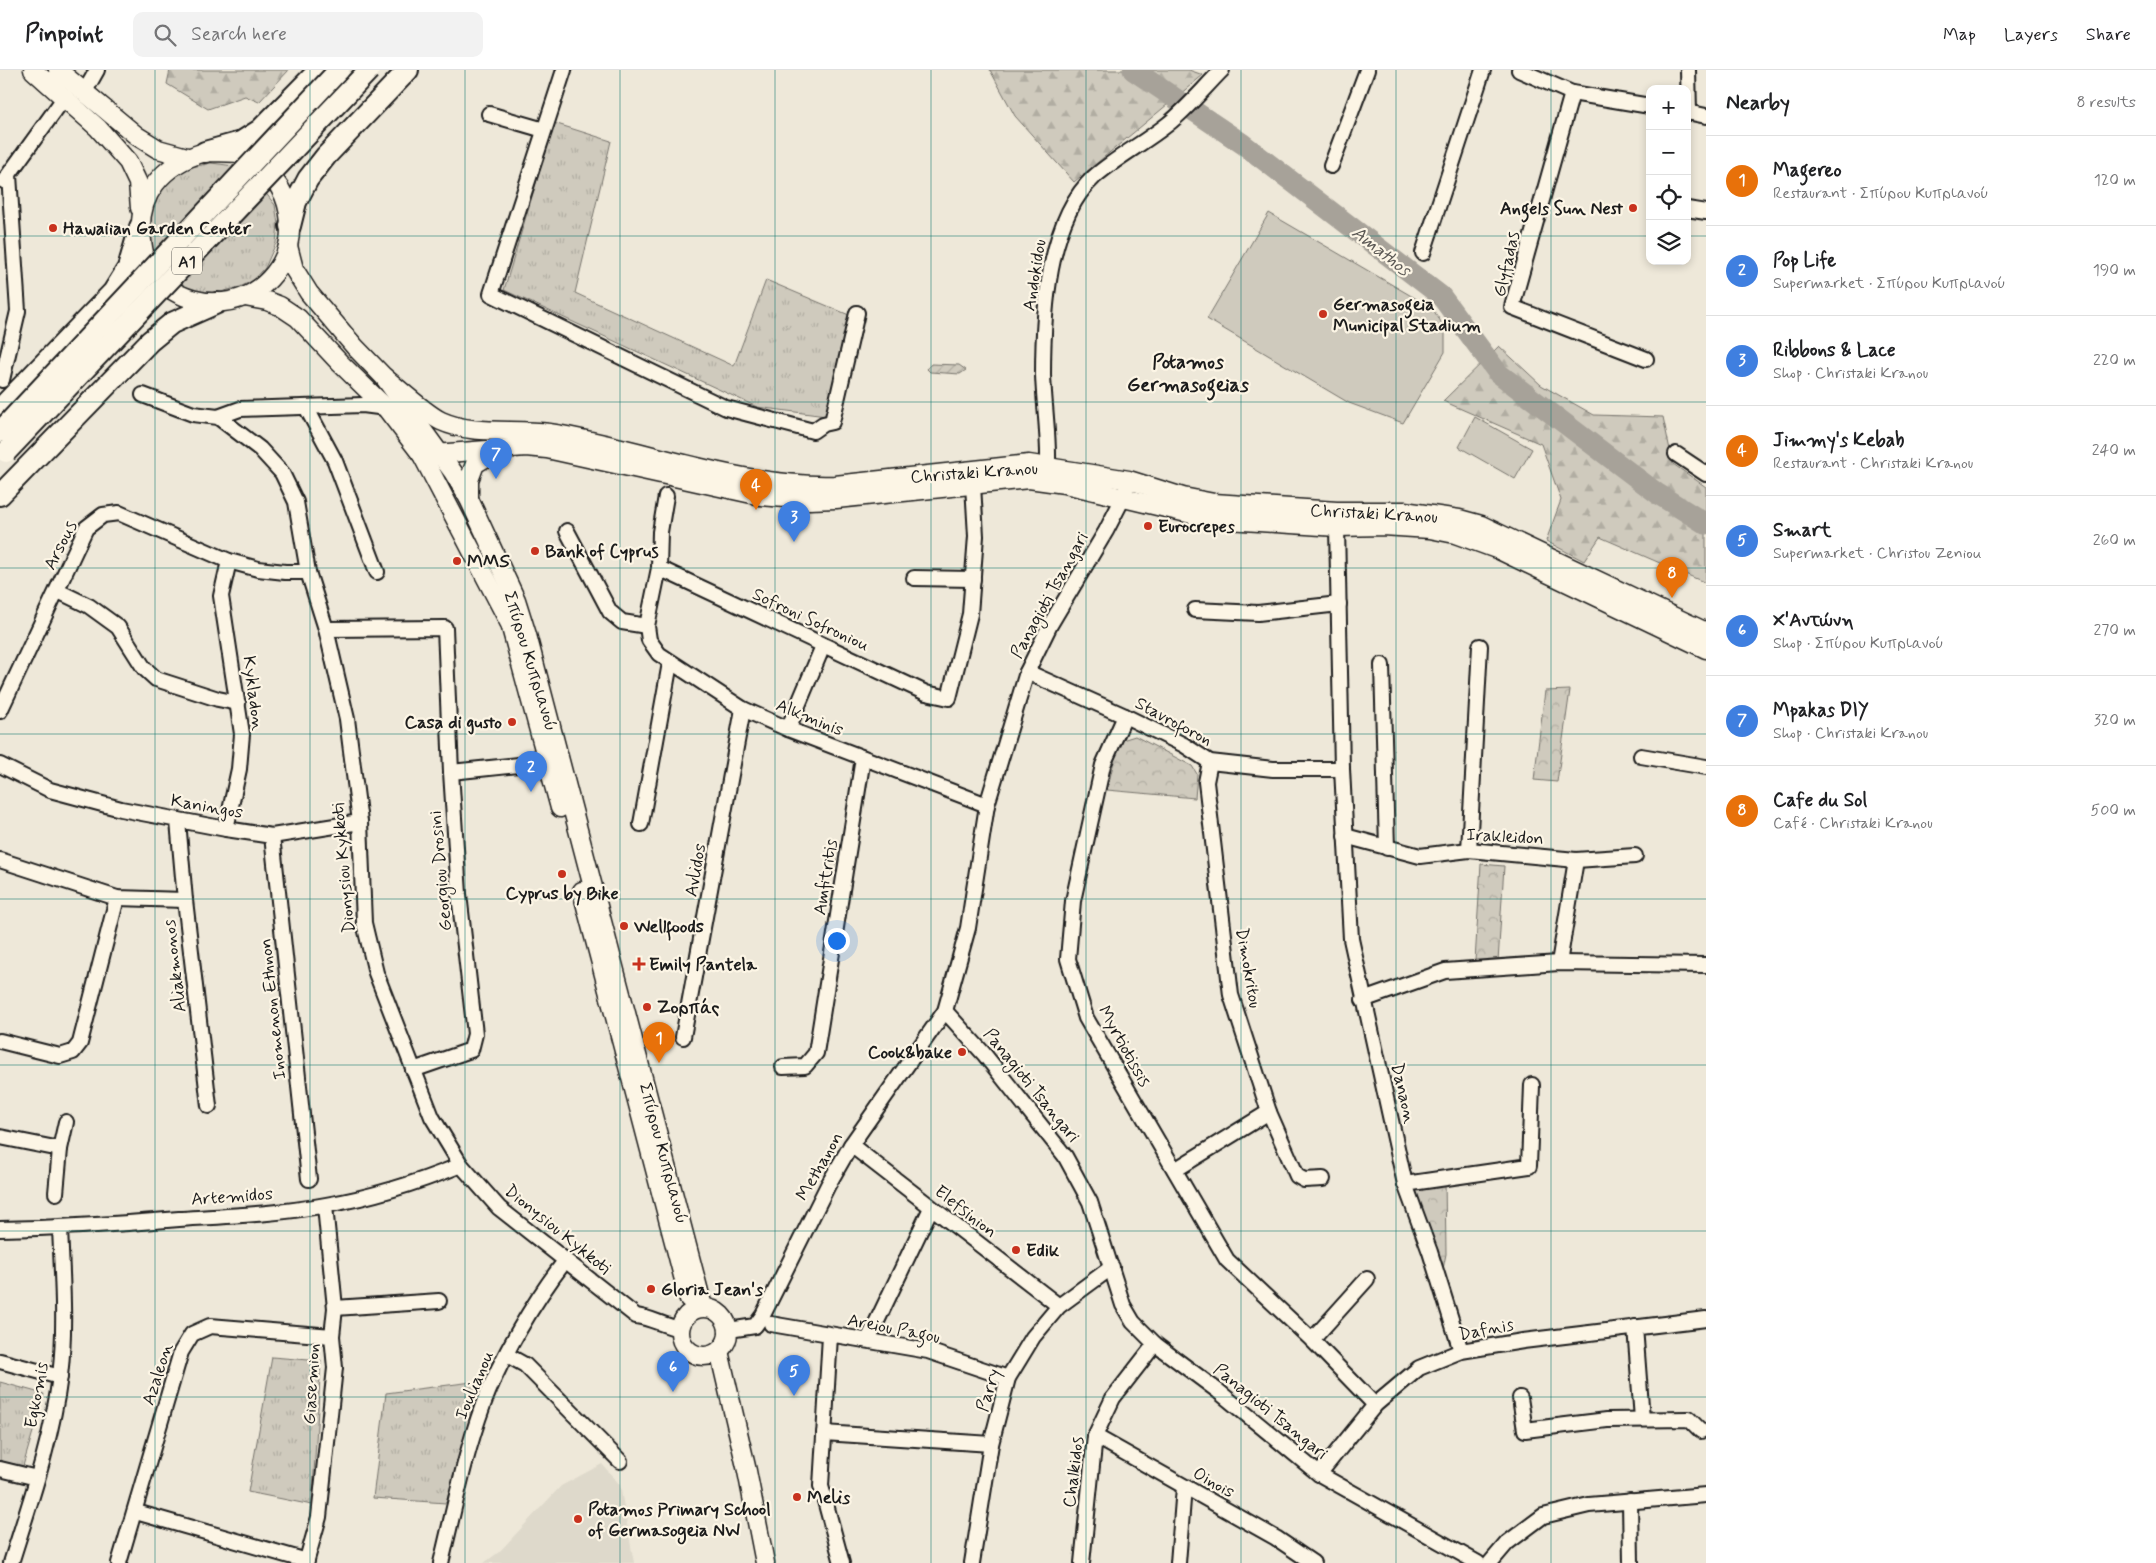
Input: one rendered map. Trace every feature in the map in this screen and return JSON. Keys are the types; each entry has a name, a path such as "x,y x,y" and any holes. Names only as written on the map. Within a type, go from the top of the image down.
{"highway":[{"path":"196,155 241,142 260,130 319,70"},
{"name":"A1","path":"0,432 339,70"},
{"name":"A1","path":"3,455 369,70"},
{"path":"290,226 296,202 308,179 326,156 408,70"},
{"path":"0,409 113,292 128,268 140,220"},
{"path":"0,495 150,341 172,323 217,303"}],"main road":[{"path":"33,70 98,128 128,162 138,183 140,220 147,263 158,279 173,290 193,300 217,303 245,297 260,288 282,262 288,246 290,226 287,205 276,181 247,156 196,155 158,149 137,136 58,70"},
{"path":"140,220 150,190 166,170 196,155"},
{"name":"Σπύρου Κυπριανού","path":"288,246 294,269 309,293 355,347 384,377 441,454 469,499 522,616 698,1309"},
{"name":"Σπύρου Κυπριανού","path":"245,297 280,306 298,318 386,408 422,455 510,624 698,1309"},
{"name":"Christaki Kranou","path":"384,377 440,420 460,427 549,433 763,481 809,485 836,484 1030,464 1129,480 1182,497 1214,503 1337,511 1404,511 1459,519 1481,525 1706,632"},
{"name":"Christaki Kranou","path":"422,455 501,448 526,447 547,449 761,496 809,500 836,499 1029,479 1065,484 1212,519 1337,527 1383,526 1430,529 1475,540 1706,649"},
{"path":"469,499 469,480 475,464 501,448"},
{"path":"698,1309 716,1310 722,1315 729,1330 724,1345 713,1354 696,1354 689,1351 680,1337 680,1329 686,1315 698,1309"},
{"path":"713,1354 739,1472 756,1563"},
{"path":"713,1354 747,1470 765,1563"}],"street":[{"path":"84,93 97,70"},
{"path":"564,70 492,294 726,408 813,431 822,424 832,422 857,313"},
{"name":"Andokidou","path":"1048,466 1049,438 1044,376 1046,316 1049,278 1059,234 1076,201 1093,178 1135,145 1168,124 1202,93 1222,70"},
{"path":"1331,166 1367,70"},
{"path":"1423,253 1483,70"},
{"path":"1519,70 1572,93 1646,105"},
{"path":"1688,70 1688,85"},
{"name":"Glyfadas","path":"1572,93 1512,307 1646,359"},
{"path":"0,187 64,98"},
{"path":"1691,113 1706,116"},
{"path":"489,114 544,130"},
{"path":"2,380 18,311 9,175"},
{"path":"1691,210 1706,212"},
{"path":"143,395 193,414 218,417 240,408 363,406 386,408"},
{"path":"306,407 335,461 376,572"},
{"name":"Dionysiou Kykkoti","path":"218,417 260,449 282,473 296,502 308,572 326,629 347,719 360,822 364,923 376,973 432,1117 461,1165 499,1208 636,1316 651,1318 666,1326 680,1329"},
{"path":"1676,454 1706,474"},
{"name":"Panagioti Tsangari","path":"1129,480 1123,498 1106,531 1050,625 1027,672 987,805 968,928 945,1011 984,1054 1065,1156 1090,1202 1126,1311 1133,1322 1155,1344 1218,1391 1319,1474 1478,1563"},
{"path":"914,578 973,579 976,536 973,485"},
{"path":"567,531 610,612 622,622 647,626 660,568 660,532 666,496"},
{"name":"Arsous","path":"0,711 86,528 103,515 119,513 229,561 258,569 308,572"},
{"name":"Danaon","path":"1337,527 1342,769 1351,939 1405,1184 1430,1252 1461,1351"},
{"name":"Kykladon","path":"226,829 239,769 242,734 221,596 229,561"},
{"name":"Sofroni Sofroniou","path":"660,568 926,693 949,698 970,614 973,579"},
{"path":"58,591 89,606 118,627 144,668 156,679 218,699 238,703"},
{"path":"1195,610 1258,613 1339,604"},
{"name":"Alkminis","path":"647,626 649,640 659,654 670,663 743,709 788,729 987,805"},
{"name":"Georgiou Drosini","path":"326,629 445,628 451,772 459,894 475,1034 471,1050 413,1070"},
{"path":"788,729 824,646"},
{"path":"1469,850 1480,646"},
{"path":"641,824 670,663"},
{"path":"1382,665 1387,848"},
{"name":"Stavroforon","path":"1027,672 1126,716 1184,745 1210,762 1272,769 1342,769"},
{"name":"Avlidos","path":"683,1037 743,709"},
{"name":"Myrtiotissis","path":"1126,716 1103,765 1073,901 1068,959 1086,1018 1227,1260 1312,1340 1375,1405"},
{"path":"1641,756 1706,767"},
{"name":"Amfitritis","path":"783,1067 805,1066 816,1053 863,758"},
{"path":"451,772 547,762"},
{"name":"Dimokritou","path":"1210,762 1206,782 1231,995 1269,1112 1297,1176 1304,1180 1323,1179"},
{"name":"Kaningos","path":"0,765 50,790 121,809 226,829 272,836 360,822"},
{"name":"Aliakmonos","path":"178,821 185,900 210,1106"},
{"name":"Inomenon Ethnon","path":"272,836 309,1179"},
{"name":"Irakleidon","path":"1345,836 1420,856 1469,850 1576,860 1635,856"},
{"path":"0,860 117,898 185,900"},
{"path":"1559,963 1576,860"},
{"path":"0,1040 60,1056 73,1052 80,1043 117,898"},
{"path":"1364,1000 1445,971 1559,963 1706,965"},
{"name":"Methanon","path":"729,1330 754,1326 763,1315 828,1185 852,1145 945,1011"},
{"path":"1405,1184 1529,1166 1532,1086"},
{"path":"1175,1170 1269,1112"},
{"path":"56,1193 60,1149 66,1122"},
{"path":"0,1137 60,1149"},
{"name":"Elefsinion","path":"852,1145 1058,1306"},
{"name":"Artemidos","path":"0,1229 60,1228 268,1213 325,1206 380,1194 461,1165"},
{"name":"Giasemion","path":"307,1562 319,1517 334,1368 332,1336 335,1308 325,1206"},
{"path":"868,1340 931,1208"},
{"name":"Egkomis","path":"11,1563 37,1478 50,1428 60,1376 64,1337 60,1228"},
{"name":"Ioulianou","path":"441,1563 459,1484 483,1406 497,1372 549,1281 565,1261"},
{"name":"Parry","path":"972,1563 991,1444 1008,1378 1033,1337 1058,1306 1112,1267"},
{"path":"1312,1340 1367,1279"},
{"path":"335,1308 439,1301"},
{"name":"Dafnis","path":"1319,1474 1375,1405 1419,1368 1461,1351 1523,1341 1706,1319"},
{"name":"Areiou Pagou","path":"771,1324 830,1336 868,1340 928,1351 1008,1378"},
{"name":"Azaleon","path":"119,1563 136,1512 181,1352 192,1334 210,1326 332,1336"},
{"path":"1634,1327 1642,1419"},
{"path":"830,1336 822,1486 842,1563"},
{"name":"Chalkidos","path":"1082,1563 1095,1436 1113,1398 1155,1344"},
{"path":"507,1355 525,1365 620,1461"},
{"path":"0,1361 60,1376"},
{"path":"1520,1398 1525,1430 1607,1420 1689,1419 1701,1431"},
{"path":"824,1433 991,1444"},
{"name":"Oinois","path":"1095,1436 1276,1538 1314,1563"},
{"path":"0,1469 37,1478"},
{"path":"1178,1563 1184,1487"},
{"path":"1490,1563 1507,1543 1542,1516 1590,1505 1706,1495"},
{"path":"1630,1501 1631,1563"},
{"path":"136,1512 307,1562"}],"shaded area":[{"name":"Potamos Primary School of Germasogeia NW","path":"602,1464 620,1485 634,1563 484,1563 499,1552 561,1486"}],"green space":[{"path":"170,70 289,70 259,102 245,96 208,109 167,84"},
{"path":"990,70 1189,70 1203,75 1074,182 1015,116"},
{"path":"554,123 611,141 575,293 734,366 766,280 849,315 826,416 757,407 504,290"},
{"path":"211,163 235,166 254,178 275,205 278,224 276,243 265,268 254,280 240,287 213,294 203,293 180,285 151,257 146,223 160,187 173,174"},
{"name":"Germasogeia Municipal Stadium","path":"1269,213 1432,308 1441,322 1445,334 1445,352 1403,423 1349,403 1207,319"},
{"path":"1499,346 1541,385 1594,415 1663,417 1673,464 1706,487 1706,583 1600,537 1584,561 1546,541 1561,500 1541,444 1443,401"},
{"path":"931,364 959,365 966,370 960,374 930,372 927,369"},
{"path":"1475,417 1532,449 1515,479 1459,447"},
{"path":"1570,690 1557,782 1534,780 1545,691"},
{"path":"1135,736 1192,766 1197,774 1195,798 1107,790 1119,741"},
{"path":"1481,864 1504,866 1498,962 1475,961"},
{"path":"1445,1178 1446,1254 1440,1284 1405,1184"},
{"path":"272,1357 321,1361 312,1505 248,1492"},
{"path":"480,1381 446,1503 373,1498 386,1393"},
{"path":"0,1382 44,1394 23,1466 0,1461"}],"waterway":[{"name":"Amathos","path":"1133,70 1243,144 1441,296 1498,373 1658,494 1706,524"}],"place":[{"name":"Angels Sun Nest","path":"1633,208"},
{"name":"Hawaiian Garden Center","path":"53,228"},
{"name":"Germasogeia Municipal Stadium","path":"1323,314"},
{"name":"Mpakas DIY","path":"496,479"},
{"name":"Jimmy's Kebab","path":"756,510"},
{"name":"Eurocrepes","path":"1148,526"},
{"name":"Ribbons & Lace","path":"794,542"},
{"name":"Bank of Cyprus","path":"535,551"},
{"name":"MMS","path":"457,561"},
{"name":"Cafe du Sol","path":"1672,598"},
{"name":"Casa di gusto","path":"512,722"},
{"name":"Pop Life","path":"531,792"},
{"name":"Cyprus by Bike","path":"562,874"},
{"name":"Wellfoods","path":"624,926"},
{"name":"Emily Pantela","path":"639,964"},
{"name":"Ζορπάς","path":"647,1007"},
{"name":"Cook&bake","path":"962,1052"},
{"name":"Magereo","path":"659,1063"},
{"name":"Edik","path":"1016,1250"},
{"name":"Gloria Jean's","path":"651,1289"},
{"name":"Χ'Αντώνη","path":"673,1392"},
{"name":"Smart","path":"794,1396"},
{"name":"Melis","path":"797,1497"},
{"name":"Potamos Primary School of Germasogeia NW","path":"578,1519"}],"district":[{"name":"Potamos Germasogeias","path":"1188,372"}]}
